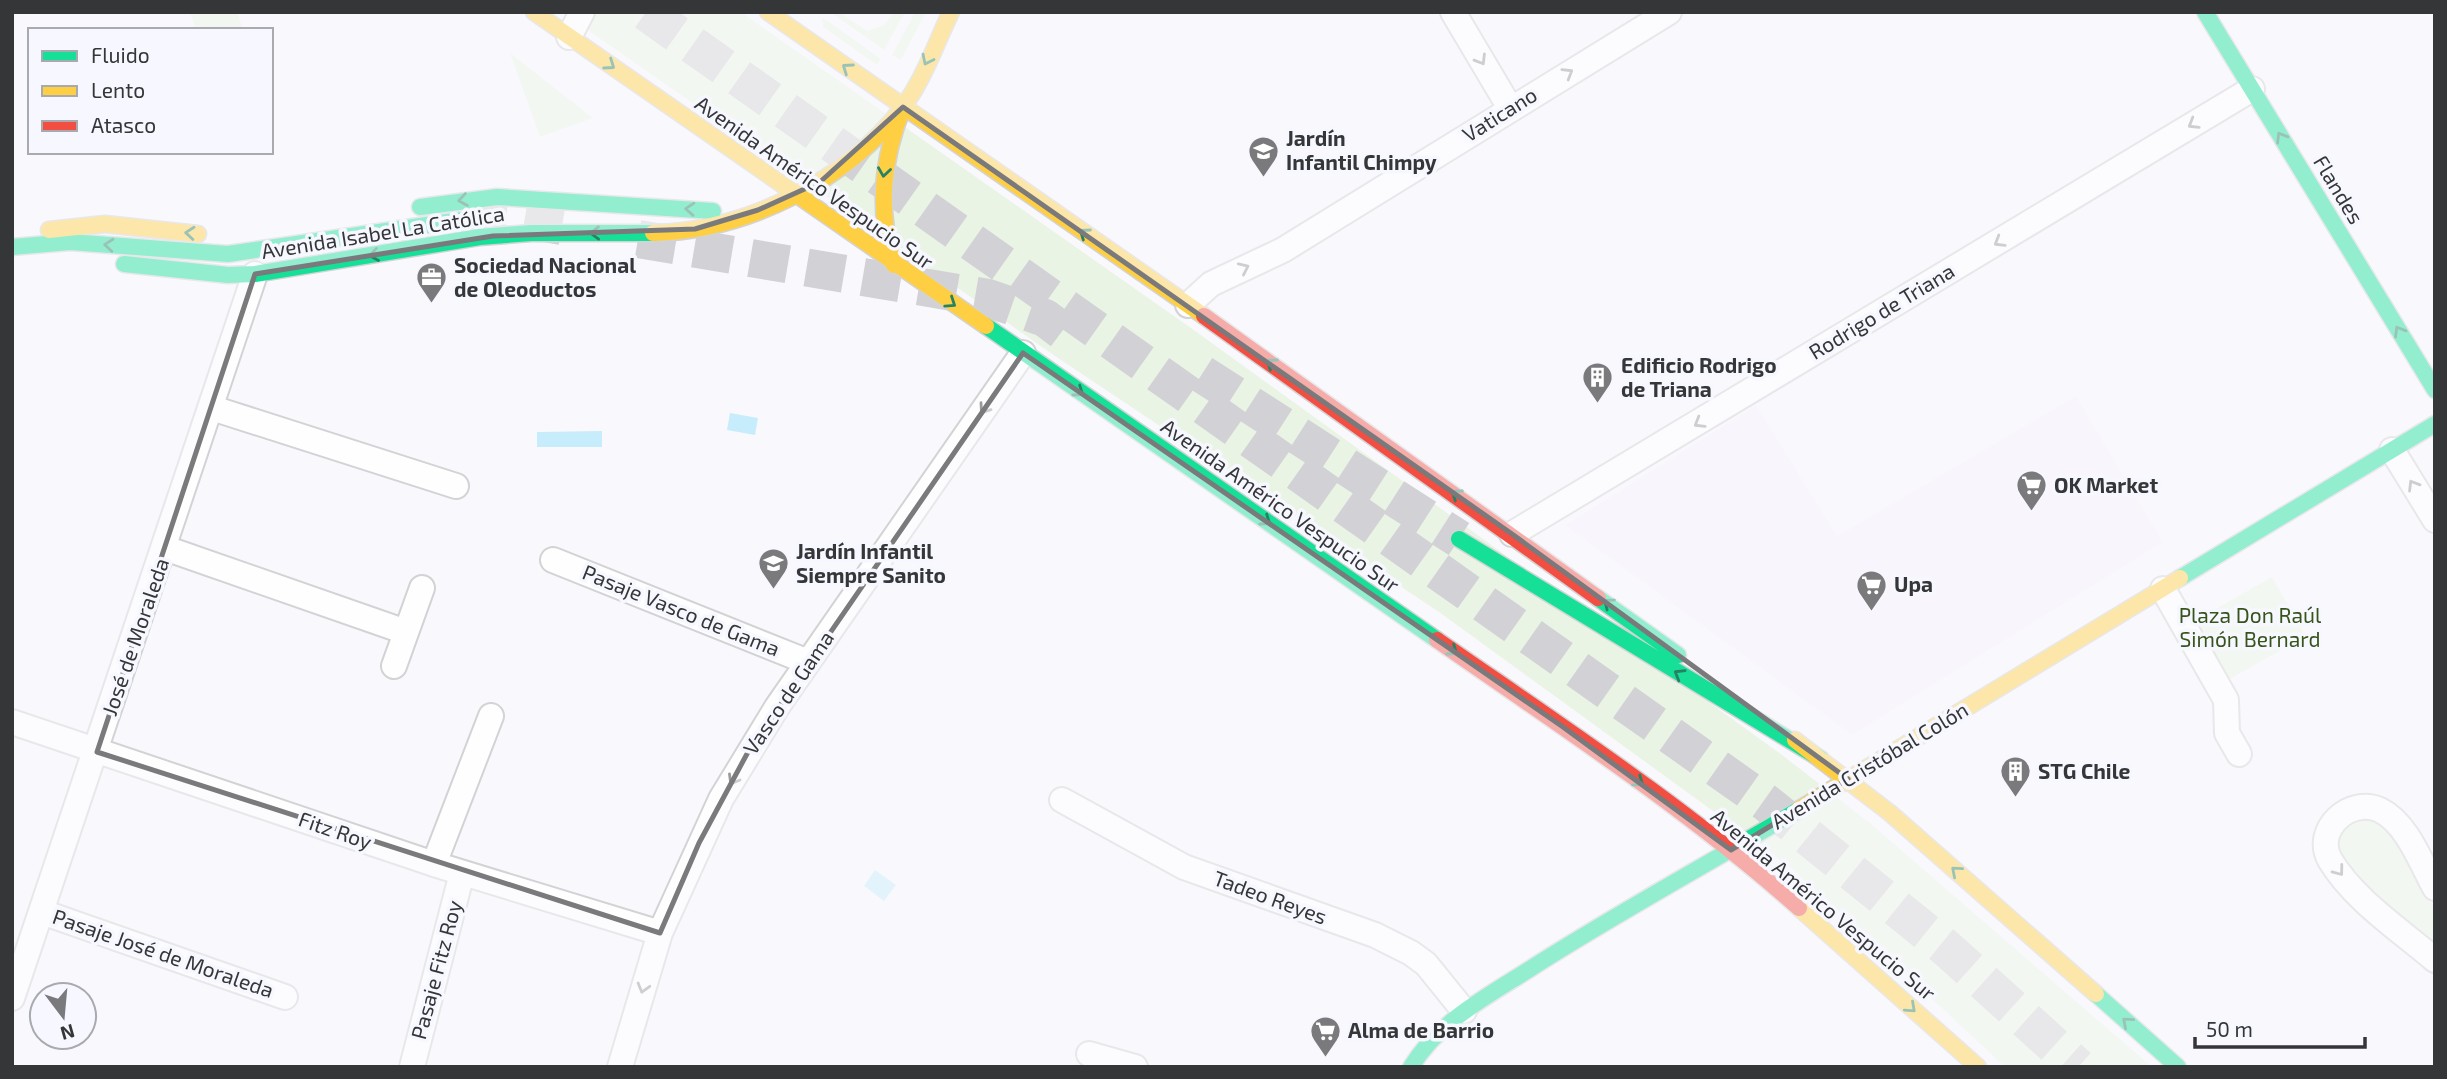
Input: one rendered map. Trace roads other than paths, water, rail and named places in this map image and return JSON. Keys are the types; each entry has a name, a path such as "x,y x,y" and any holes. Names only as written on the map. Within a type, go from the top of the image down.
{"main road":[{"name":"Avenida Américo Vespucio Sur","path":"534,12 894,265 1563,727 1731,850 1978,1067"},
{"path":"768,12 1512,534 1848,779 2178,1067"},
{"name":"Avenida Isabel La Católica","path":"109,263 229,275 255,274 485,237 667,233 695,229 758,210 795,195 848,162 903,107 950,12"},
{"name":"Flandes","path":"2205,12 2435,390"},
{"path":"894,265 883,225 882,177 887,152 903,107"},
{"name":"Avenida Isabel La Católica","path":"409,209 497,198 725,211 758,210"},
{"path":"12,247 70,242 228,254 468,219"},
{"name":"Avenida Isabel La Católica","path":"241,235 344,220"},
{"path":"12,237 105,224 216,235"},
{"path":"12,257 70,259"},
{"name":"Avenida Cristóbal Colón","path":"1411,1067 1434,1035 1464,1011 1591,930 1731,850 2435,424"},
{"path":"1459,539 1821,759"}],"street":[{"path":"569,37 582,12"},
{"path":"1453,12 1510,108"},
{"name":"Vaticano","path":"1188,305 1211,284 1283,250 1669,12"},
{"name":"Rodrigo de Triana","path":"1512,534 2252,89"},
{"name":"José de Moraleda","path":"12,998 97,752 255,274"},
{"name":"Vasco de Gama","path":"620,1067 660,933 721,799 770,718 1023,353"},
{"path":"212,408 456,486"},
{"path":"2392,450 2435,520"},
{"path":"165,548 406,632"},
{"name":"Pasaje Vasco de Gama","path":"553,560 808,662"},
{"path":"394,666 422,587"},
{"path":"2163,589 2226,700 2227,733 2239,754"},
{"path":"434,864 491,716"},
{"name":"Fitz Roy","path":"12,722 434,864 660,933"},
{"name":"Tadeo Reyes","path":"1062,800 1184,867 1375,935 1411,953 1426,964 1464,1011"},
{"path":"2435,888 2401,829 2379,810 2355,808 2343,813 2332,824 2326,839 2326,850 2344,878 2435,960"},
{"name":"Pasaje Fitz Roy","path":"412,1067 462,873"},
{"name":"Pasaje José de Moraleda","path":"42,912 285,997"},
{"path":"1089,1054 1135,1067"}],"water":[{"path":"730,413 758,418 755,435 727,430"},
{"path":"602,431 602,447 537,447 537,432"},
{"path":"875,870 896,885 884,901 864,886"}],"tunnel":[{"path":"646,12 1765,802 1946,948 2078,1067"},
{"path":"468,219 505,216 562,226"},
{"path":"638,239 988,298 1045,318 1065,333"},
{"path":"1202,374 1459,539"}],"place":[{"name":"Jardín Infantil Chimpy","path":"1263,178"},
{"name":"Sociedad Nacional de Oleoductos","path":"431,305"},
{"name":"Edificio Rodrigo de Triana","path":"1598,405"},
{"name":"OK Market","path":"2031,513"},
{"name":"Jardín Infantil Siempre Sanito","path":"773,591"},
{"name":"Upa","path":"1871,612"},
{"name":"STG Chile","path":"2015,799"},
{"name":"Alma de Barrio","path":"1325,1058"}],"park label":[{"name":"Plaza Don Raúl Simón Bernard","path":"2250,628"}]}
